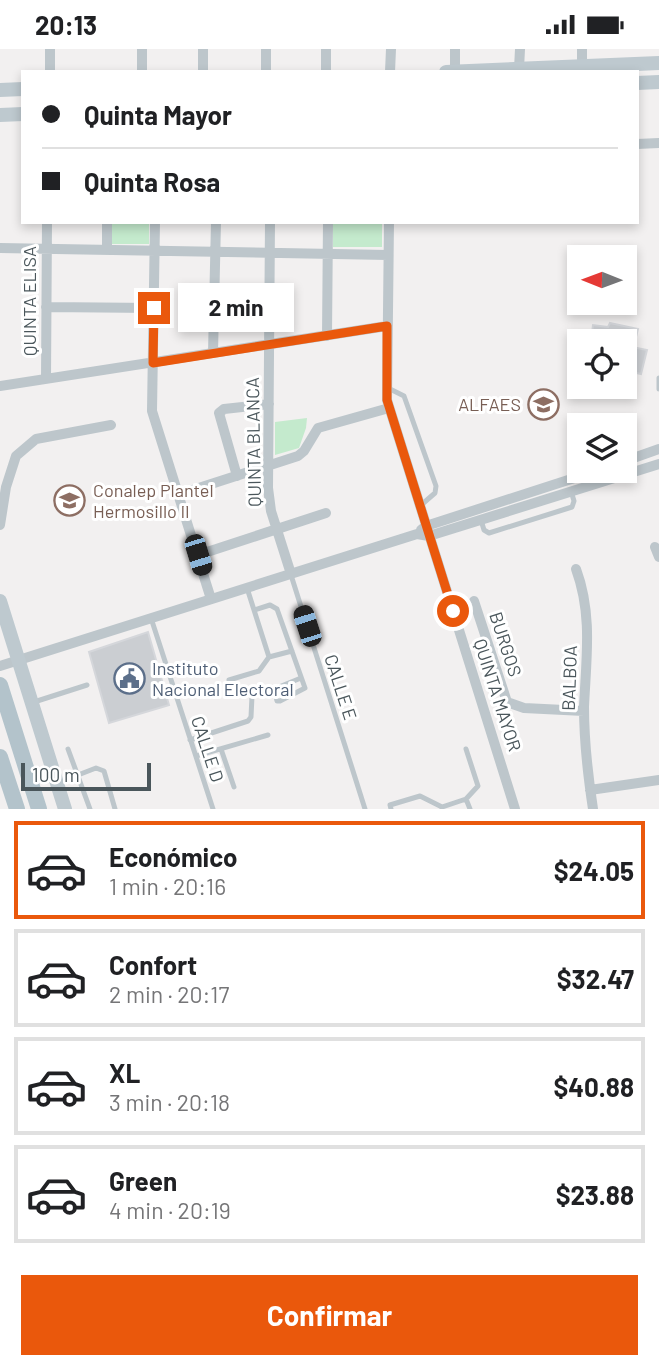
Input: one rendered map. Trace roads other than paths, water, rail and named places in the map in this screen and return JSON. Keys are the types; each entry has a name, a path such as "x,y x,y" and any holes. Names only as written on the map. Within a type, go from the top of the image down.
{"main road":[{"path":"486,70 582,69 659,63"},
{"path":"639,83 659,82"},
{"path":"0,90 21,89"},
{"path":"0,115 21,114"},
{"path":"0,601 65,809"},
{"path":"0,685 39,809"},
{"path":"0,757 17,809"}],"street":[{"path":"50,49 50,70"},
{"path":"142,49 142,70"},
{"path":"203,49 203,70"},
{"path":"266,49 266,70"},
{"path":"326,49 326,70"},
{"path":"390,70 391,49"},
{"path":"454,70 455,49"},
{"path":"519,69 520,49"},
{"path":"582,49 582,69"},
{"path":"639,144 659,143"},
{"name":"QUINTA ELISA","path":"46,379 47,224"},
{"path":"107,224 107,250"},
{"path":"155,224 153,418 211,599"},
{"path":"213,353 216,224"},
{"name":"QUINTA BLANCA","path":"270,224 268,467 271,511 291,574"},
{"path":"327,336 328,224"},
{"name":"QUINTA MAYOR","path":"389,224 386,387 389,408 515,809"},
{"path":"0,248 388,255"},
{"path":"46,307 154,308"},
{"path":"0,386 387,326"},
{"path":"237,476 219,413 224,409 269,404"},
{"path":"177,495 301,454 318,428 389,408"},
{"path":"0,525 6,487 16,456 36,439 111,425"},
{"path":"637,457 659,449"},
{"path":"0,666 416,534 481,520 659,464"},
{"path":"428,531 567,481"},
{"path":"198,555 326,513"},
{"name":"BALBOA","path":"576,569 583,589 588,623 584,711 593,809"},
{"name":"BURGOS","path":"474,601 508,702 524,709 584,711"},
{"path":"590,790 659,780"}],"lane":[{"path":"659,378 659,389"},
{"path":"386,387 404,396 436,486 435,493 420,506"},
{"name":"CALLE E","path":"291,574 365,809"},
{"path":"247,588 269,657"},
{"path":"254,610 270,605 277,609 301,678 304,690 277,701 274,689 301,678"},
{"name":"CALLE D","path":"150,618 213,809"},
{"path":"229,680 259,671 269,657 292,652"},
{"path":"32,703 87,685"},
{"path":"190,740 248,721 251,717 252,696"},
{"path":"196,756 268,736"},
{"path":"68,749 90,809"},
{"path":"221,749 233,787"},
{"path":"391,809 390,805 421,796 442,808 466,799 478,786 466,749"},
{"path":"78,775 96,768 104,771 115,809"},
{"path":"466,799 470,809"}],"place":[{"name":"ALFAES","path":"544,404"},
{"name":"Conalep Plantel Hermosillo II","path":"70,500"},
{"name":"Instituto Nacional Electoral","path":"129,678"}]}
